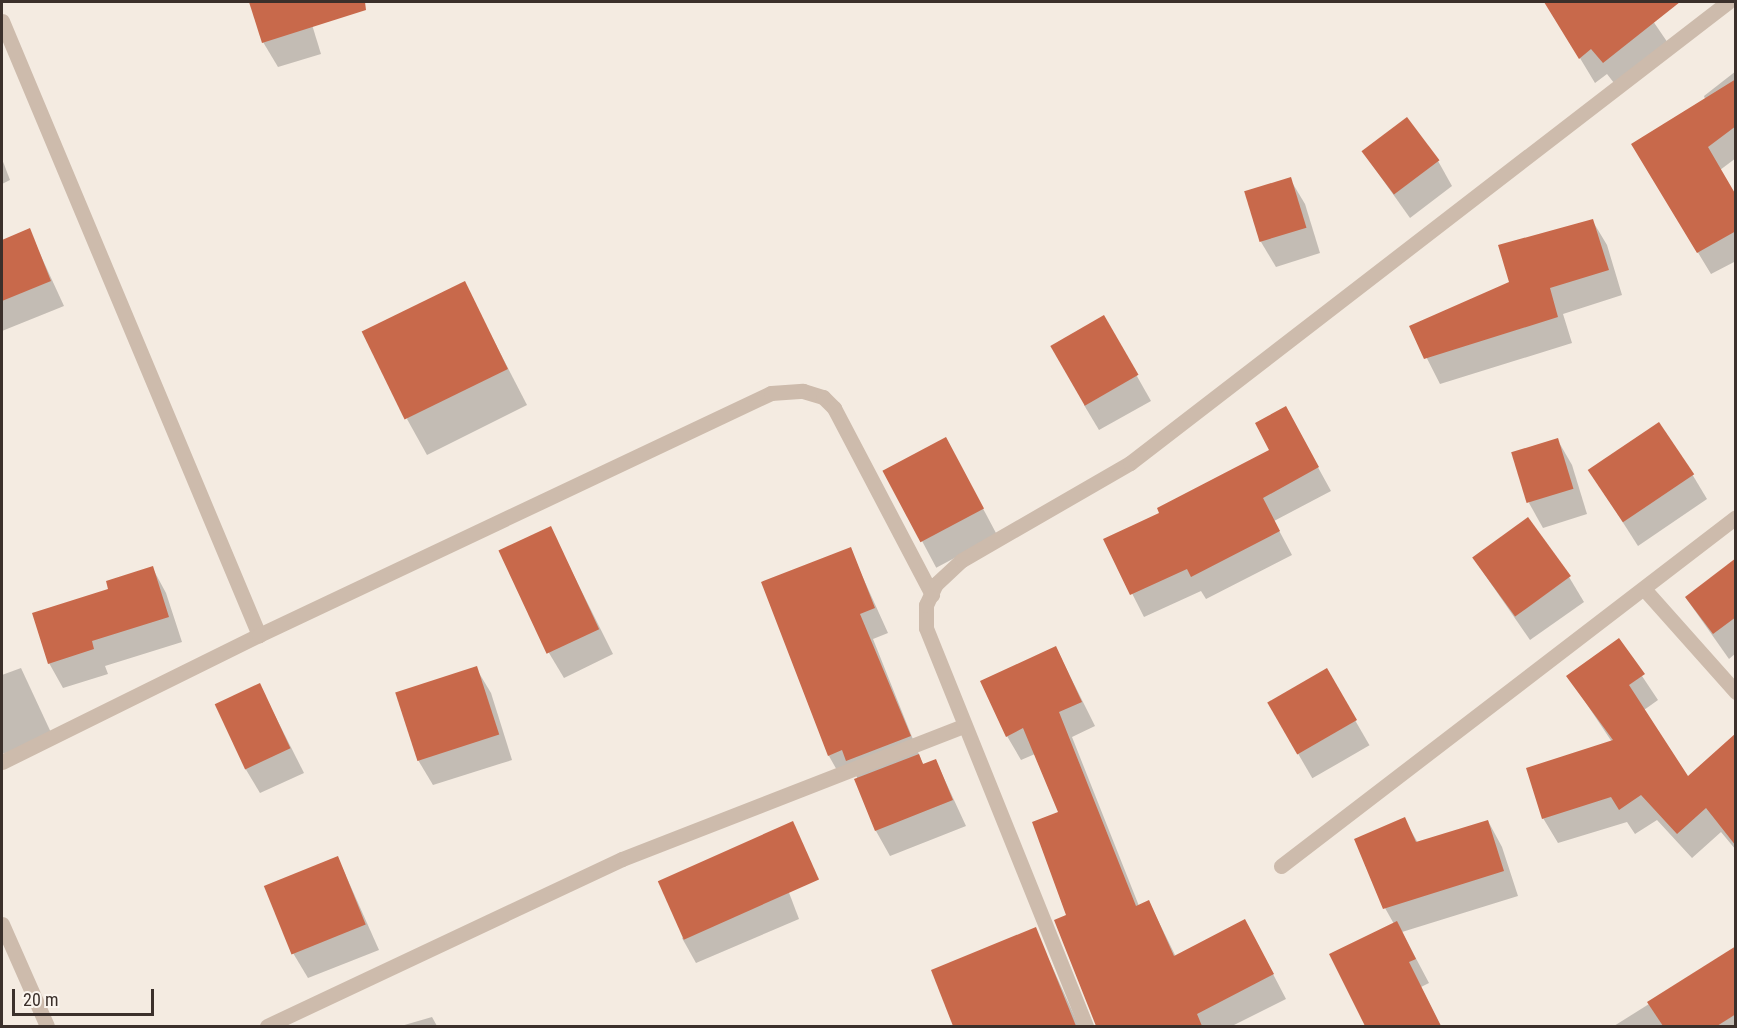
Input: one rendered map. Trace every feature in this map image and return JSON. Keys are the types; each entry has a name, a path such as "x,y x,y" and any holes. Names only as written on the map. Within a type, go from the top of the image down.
{"street":[{"path":"1086,1026 926,628 926,605 936,584 962,560 1130,464 1728,2"},
{"path":"2,21 259,635"},
{"path":"2,762 259,635 771,393 803,390 823,397 834,408 932,595"},
{"path":"1281,866 1646,590 1736,517"},
{"path":"1646,590 1736,692"},
{"path":"267,1026 622,858 964,726"},
{"path":"2,924 47,1026"}],"building":[{"path":"249,2 365,2 366,10 262,43"},
{"path":"1544,2 1680,2 1603,63 1591,49 1579,59"},
{"path":"1736,79 1736,126 1708,147 1736,195 1736,231 1697,253 1631,144"},
{"path":"1407,117 1439,160 1394,194 1361,151"},
{"path":"1291,177 1306,228 1260,242 1244,191"},
{"path":"1593,219 1609,270 1550,288 1558,317 1424,359 1409,326 1509,282 1498,245"},
{"path":"30,228 51,281 2,301 2,240"},
{"path":"465,281 508,369 405,419 362,331"},
{"path":"1104,315 1138,375 1085,406 1050,346"},
{"path":"1286,406 1319,467 1263,498 1280,531 1191,577 1187,569 1130,595 1103,539 1159,513 1157,508 1269,450 1255,423"},
{"path":"1659,422 1694,474 1623,522 1588,470"},
{"path":"946,437 984,509 920,542 882,471"},
{"path":"1558,438 1573,489 1527,503 1511,452"},
{"path":"1528,517 1571,576 1515,617 1472,558"},
{"path":"551,526 599,629 547,654 498,551"},
{"path":"851,547 875,608 860,614 911,736 846,761 842,750 828,756 761,582"},
{"path":"1736,558 1736,617 1713,634 1685,597"},
{"path":"153,566 169,617 92,641 94,649 48,664 32,613 108,589 106,581"},
{"path":"1619,638 1645,674 1629,685 1688,776 1736,733 1736,846 1706,808 1677,834 1641,795 1619,810 1611,797 1542,819 1526,768 1613,740 1566,676"},
{"path":"1056,646 1082,702 1059,712 1136,906 1149,900 1174,956 1245,919 1274,974 1197,1014 1202,1026 1096,1026 1054,920 1066,915 1032,822 1058,812 1023,728 1006,737 980,681"},
{"path":"477,666 499,734 417,761 395,693"},
{"path":"1327,668 1357,720 1297,754 1267,702"},
{"path":"260,683 290,748 245,769 215,704"},
{"path":"919,754 923,764 936,759 953,800 875,831 854,779"},
{"path":"1405,817 1416,842 1488,820 1504,871 1383,909 1354,839"},
{"path":"793,821 819,879 684,940 658,881"},
{"path":"338,856 366,925 292,955 264,886"},
{"path":"1397,921 1416,959 1409,962 1441,1026 1365,1026 1329,954"},
{"path":"1036,927 1076,1026 953,1026 931,970"},
{"path":"1736,946 1736,1014 1717,1026 1663,1026 1647,1002"}]}
